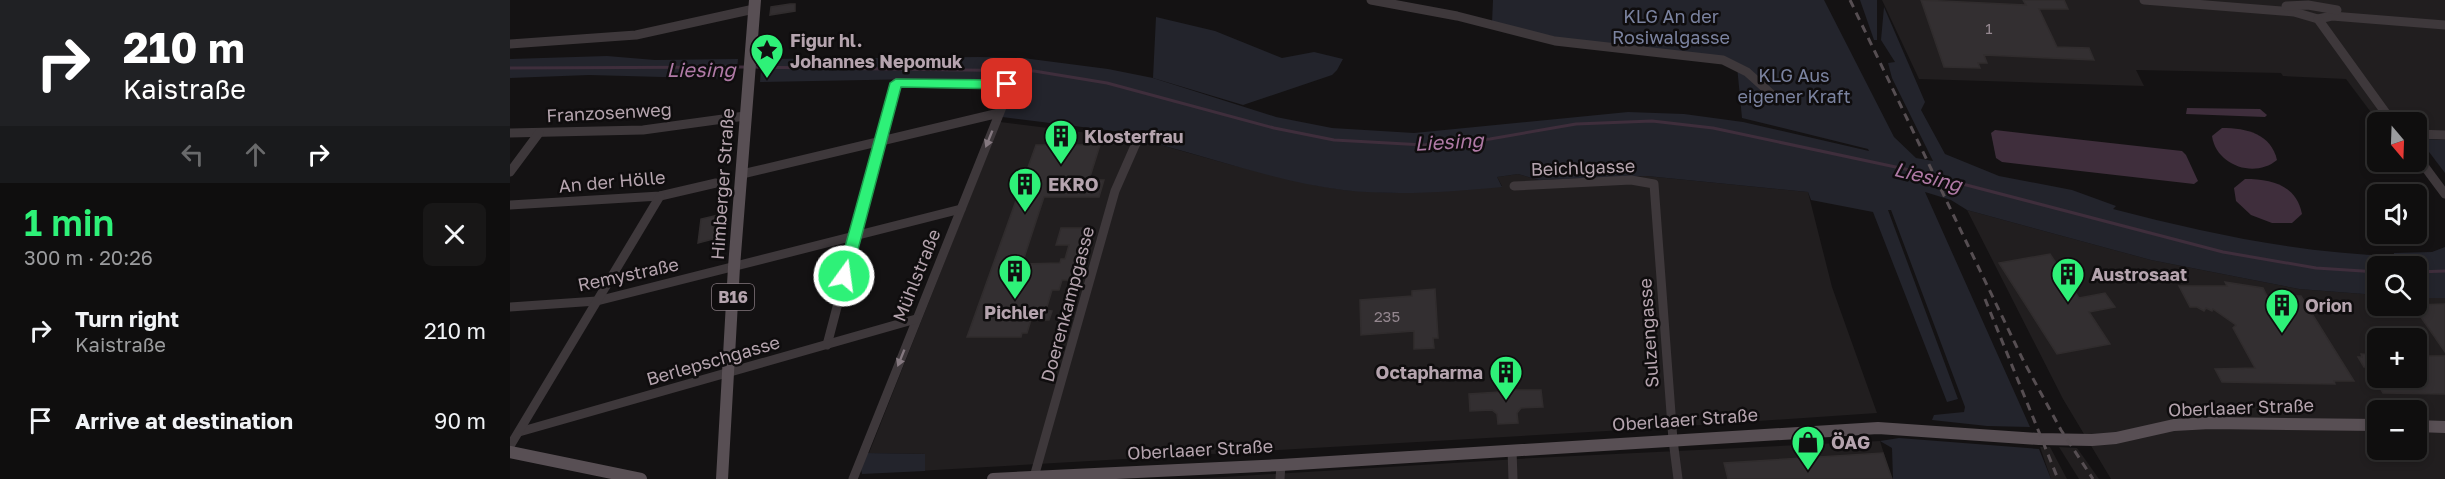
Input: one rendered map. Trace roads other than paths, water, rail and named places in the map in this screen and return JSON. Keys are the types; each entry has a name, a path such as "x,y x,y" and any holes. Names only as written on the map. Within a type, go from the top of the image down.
{"main road":[{"name":"Himberger Straße","path":"722,479 734,267 754,4"},
{"name":"Oberlaaer Straße","path":"993,479 1281,472 1512,450 1878,428 1929,429 2019,438 2095,440 2185,424 2259,422 2367,425"},
{"path":"2427,426 2445,427"},
{"path":"510,452 615,477 641,479"}],"street":[{"path":"1371,0 1457,16 1555,41 1723,60 1747,72 1777,99"},
{"path":"2144,0 2305,6 2321,17 2386,112"},
{"path":"2212,0 2445,19"},
{"path":"510,44 636,35 754,4"},
{"path":"2320,8 2321,17"},
{"path":"2321,17 2445,25"},
{"name":"Mühlstraße","path":"853,479 1009,88 1007,84 896,83 879,142"},
{"path":"742,174 999,114"},
{"name":"Franzosenweg","path":"510,133 643,130 745,116"},
{"path":"510,172 539,133"},
{"path":"2427,134 2445,135"},
{"name":"Doerenkampgasse","path":"1034,477 1115,191 1137,141"},
{"path":"827,345 879,142"},
{"path":"2427,170 2445,194"},
{"name":"Beichlgasse","path":"1514,186 1631,180 1653,184"},
{"name":"An der Hölle","path":"510,205 660,196 716,183"},
{"name":"Sulzengasse","path":"1653,184 1672,440 1678,479"},
{"path":"510,446 660,196"},
{"name":"Remystraße","path":"510,307 597,301 961,210"},
{"name":"Berlepschgasse","path":"519,432 916,319"},
{"path":"1512,450 1513,479"}],"waterway":[{"name":"Liesing","path":"510,68 747,67"},
{"name":"Liesing","path":"753,67 1034,71 1107,83 1274,128 1334,140 1424,145 1490,139 1576,124 1652,121 1713,128 1905,169 2223,252 2316,268 2367,271"},
{"name":"Liesing","path":"2427,272 2445,271"}],"railway":[{"path":"1850,0 2024,362 2061,430 2093,479"},
{"path":"1985,299 2058,479"}],"place":[{"name":"Figur hl. Johannes Nepomuk","path":"767,79"},
{"name":"Klosterfrau","path":"1061,165"},
{"name":"EKRO","path":"1025,213"},
{"name":"Pichler","path":"1015,300"},
{"name":"Austrosaat","path":"2068,303"},
{"name":"Orion","path":"2282,334"},
{"name":"Octapharma","path":"1506,401"},
{"name":"ÖAG","path":"1808,471"}],"park label":[{"name":"KLG An der Rosiwalgasse","path":"1671,26"},
{"name":"KLG Aus eigener Kraft","path":"1794,85"}]}
